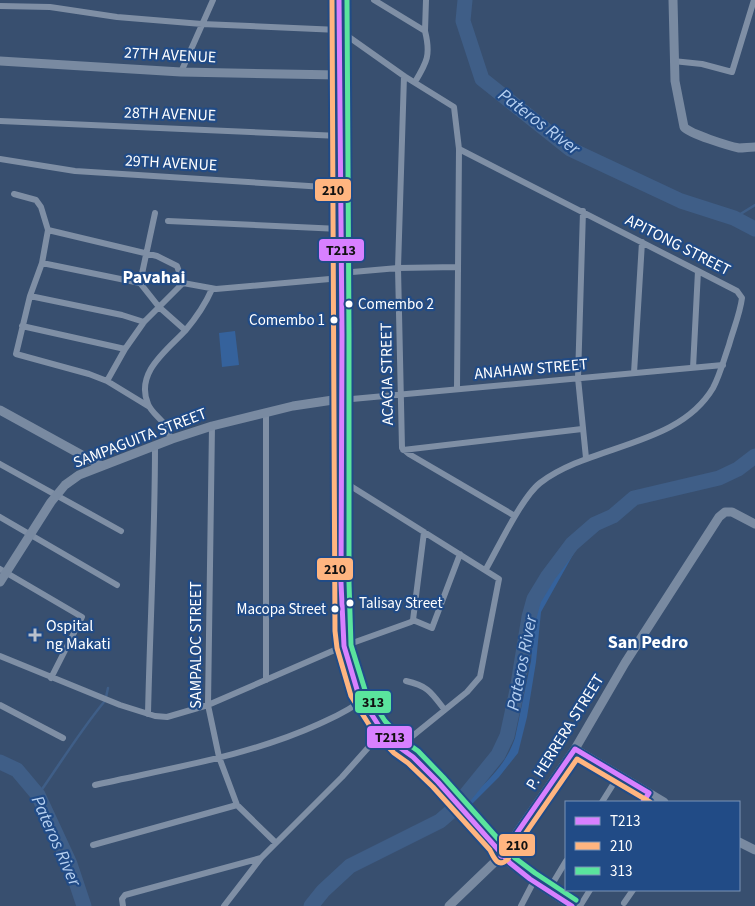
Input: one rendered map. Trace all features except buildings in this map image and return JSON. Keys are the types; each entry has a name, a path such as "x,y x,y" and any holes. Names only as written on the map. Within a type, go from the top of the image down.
{"street":[{"path":"181,72 213,0"},
{"path":"339,0 341,583 344,646 354,681 362,700 383,731 412,757 468,820 496,846 501,856 548,891 572,906"},
{"path":"374,0 425,32"},
{"path":"415,82 424,67 429,53 425,32 426,0"},
{"path":"673,0 673,61 684,127 738,148 755,147"},
{"path":"673,61 702,64 732,72 754,0"},
{"path":"0,6 50,7 117,17 202,24 339,30 404,76 454,107 459,149 457,389"},
{"name":"27TH AVENUE","path":"0,61 181,72 339,75"},
{"name":"ACACIA STREET","path":"403,450 398,268 404,76"},
{"name":"28TH AVENUE","path":"0,121 340,136"},
{"name":"APITONG STREET","path":"459,149 737,291 742,298 723,365 713,388 702,403 688,416 662,431 586,458 538,484 515,516 486,570"},
{"name":"29TH AVENUE","path":"0,159 75,171 340,188"},
{"path":"14,194 36,200 41,207 48,230 42,263 22,326 17,356 89,374 107,381 148,406 164,425 172,439"},
{"path":"583,211 578,378 586,458"},
{"path":"140,283 155,213"},
{"path":"168,221 340,229"},
{"path":"48,230 157,256 177,266 183,283"},
{"path":"634,373 642,242"},
{"path":"42,263 140,283 159,307 185,330"},
{"path":"183,283 212,289 341,276 398,268 458,267"},
{"path":"693,368 698,271"},
{"path":"107,381 125,349 144,322 183,283"},
{"path":"148,406 145,387 149,372 166,349 185,330 205,305 212,289"},
{"path":"30,296 122,315 144,322"},
{"path":"22,326 125,349"},
{"name":"ANAHAW STREET","path":"341,400 723,365"},
{"name":"SAMPAGUITA STREET","path":"0,582 3,571 57,495 65,485 79,475 100,465 212,426 292,406 341,400"},
{"path":"0,410 100,465"},
{"path":"266,413 266,680"},
{"name":"SAMPALOC STREET","path":"212,426 208,705 219,757 237,805 276,843"},
{"path":"403,450 582,429"},
{"path":"148,714 155,528 155,446"},
{"path":"403,450 515,516"},
{"path":"0,464 122,531"},
{"path":"341,480 500,579 480,677 467,692 399,747"},
{"name":"P. HERRERA STREET","path":"449,906 501,856 575,749 630,655 719,517 725,512 732,512 755,524"},
{"path":"0,517 117,585"},
{"path":"413,620 424,532"},
{"path":"413,620 432,628 460,554"},
{"path":"3,571 82,618 51,678"},
{"path":"0,656 120,705 148,714 167,717 208,705 344,646 413,620"},
{"path":"406,681 423,686 433,694 444,709"},
{"path":"95,785 262,746 298,734 344,712 362,700"},
{"path":"0,705 63,738"},
{"path":"224,906 261,858 342,776 383,731"},
{"path":"575,749 662,801"},
{"path":"603,801 619,775"},
{"path":"644,801 649,793"},
{"path":"93,846 237,805"},
{"path":"740,842 755,850"},
{"path":"123,906 123,896 261,858"},
{"path":"548,891 565,863"},
{"path":"521,906 534,881"},
{"path":"580,906 589,891"},
{"path":"624,903 631,891"}],"shaded area":[{"path":"235,331 239,365 222,367 219,333"},
{"path":"570,551 574,553 541,612 536,662 527,717 518,753 499,777 470,806 466,801 501,765 515,738 531,661 536,606"}],"waterway":[{"name":"Pateros River","path":"465,0 463,21 482,79 570,149 681,201 734,218 755,229"},
{"path":"734,218 755,205"},
{"name":"Pateros River","path":"311,906 323,891 350,866 440,821 455,808 498,755 507,736 534,599 548,576 572,544 595,524 613,516 634,498 719,478 738,469 755,456"},
{"path":"106,697 108,688"},
{"path":"38,795 78,736 104,702"},
{"name":"Pateros River","path":"0,762 17,770 38,795 70,864 84,906"}],"transit line":[{"name":"210","path":"332,0 335,631 337,648 351,696 373,731 394,753 408,763 433,787 490,850 495,859 501,863 507,860 577,759 648,801"},
{"name":"T213","path":"339,0 342,334 341,583 344,646 358,693 379,726 438,782 510,863 530,879 572,906"},
{"name":"313","path":"347,0 349,583 351,645 365,690 385,721 443,777 515,858 576,900"},
{"name":"T213","path":"501,856 575,749 649,793 644,801"}],"place":[{"name":"Comembo 2","path":"349,304"},
{"name":"Comembo 1","path":"334,320"},
{"name":"Talisay Street","path":"350,603"},
{"name":"Macopa Street","path":"335,609"},
{"name":"Ospital ng Makati","path":"35,635"}],"district":[{"name":"Pavahai","path":"154,277"},
{"name":"San Pedro","path":"648,642"}]}
